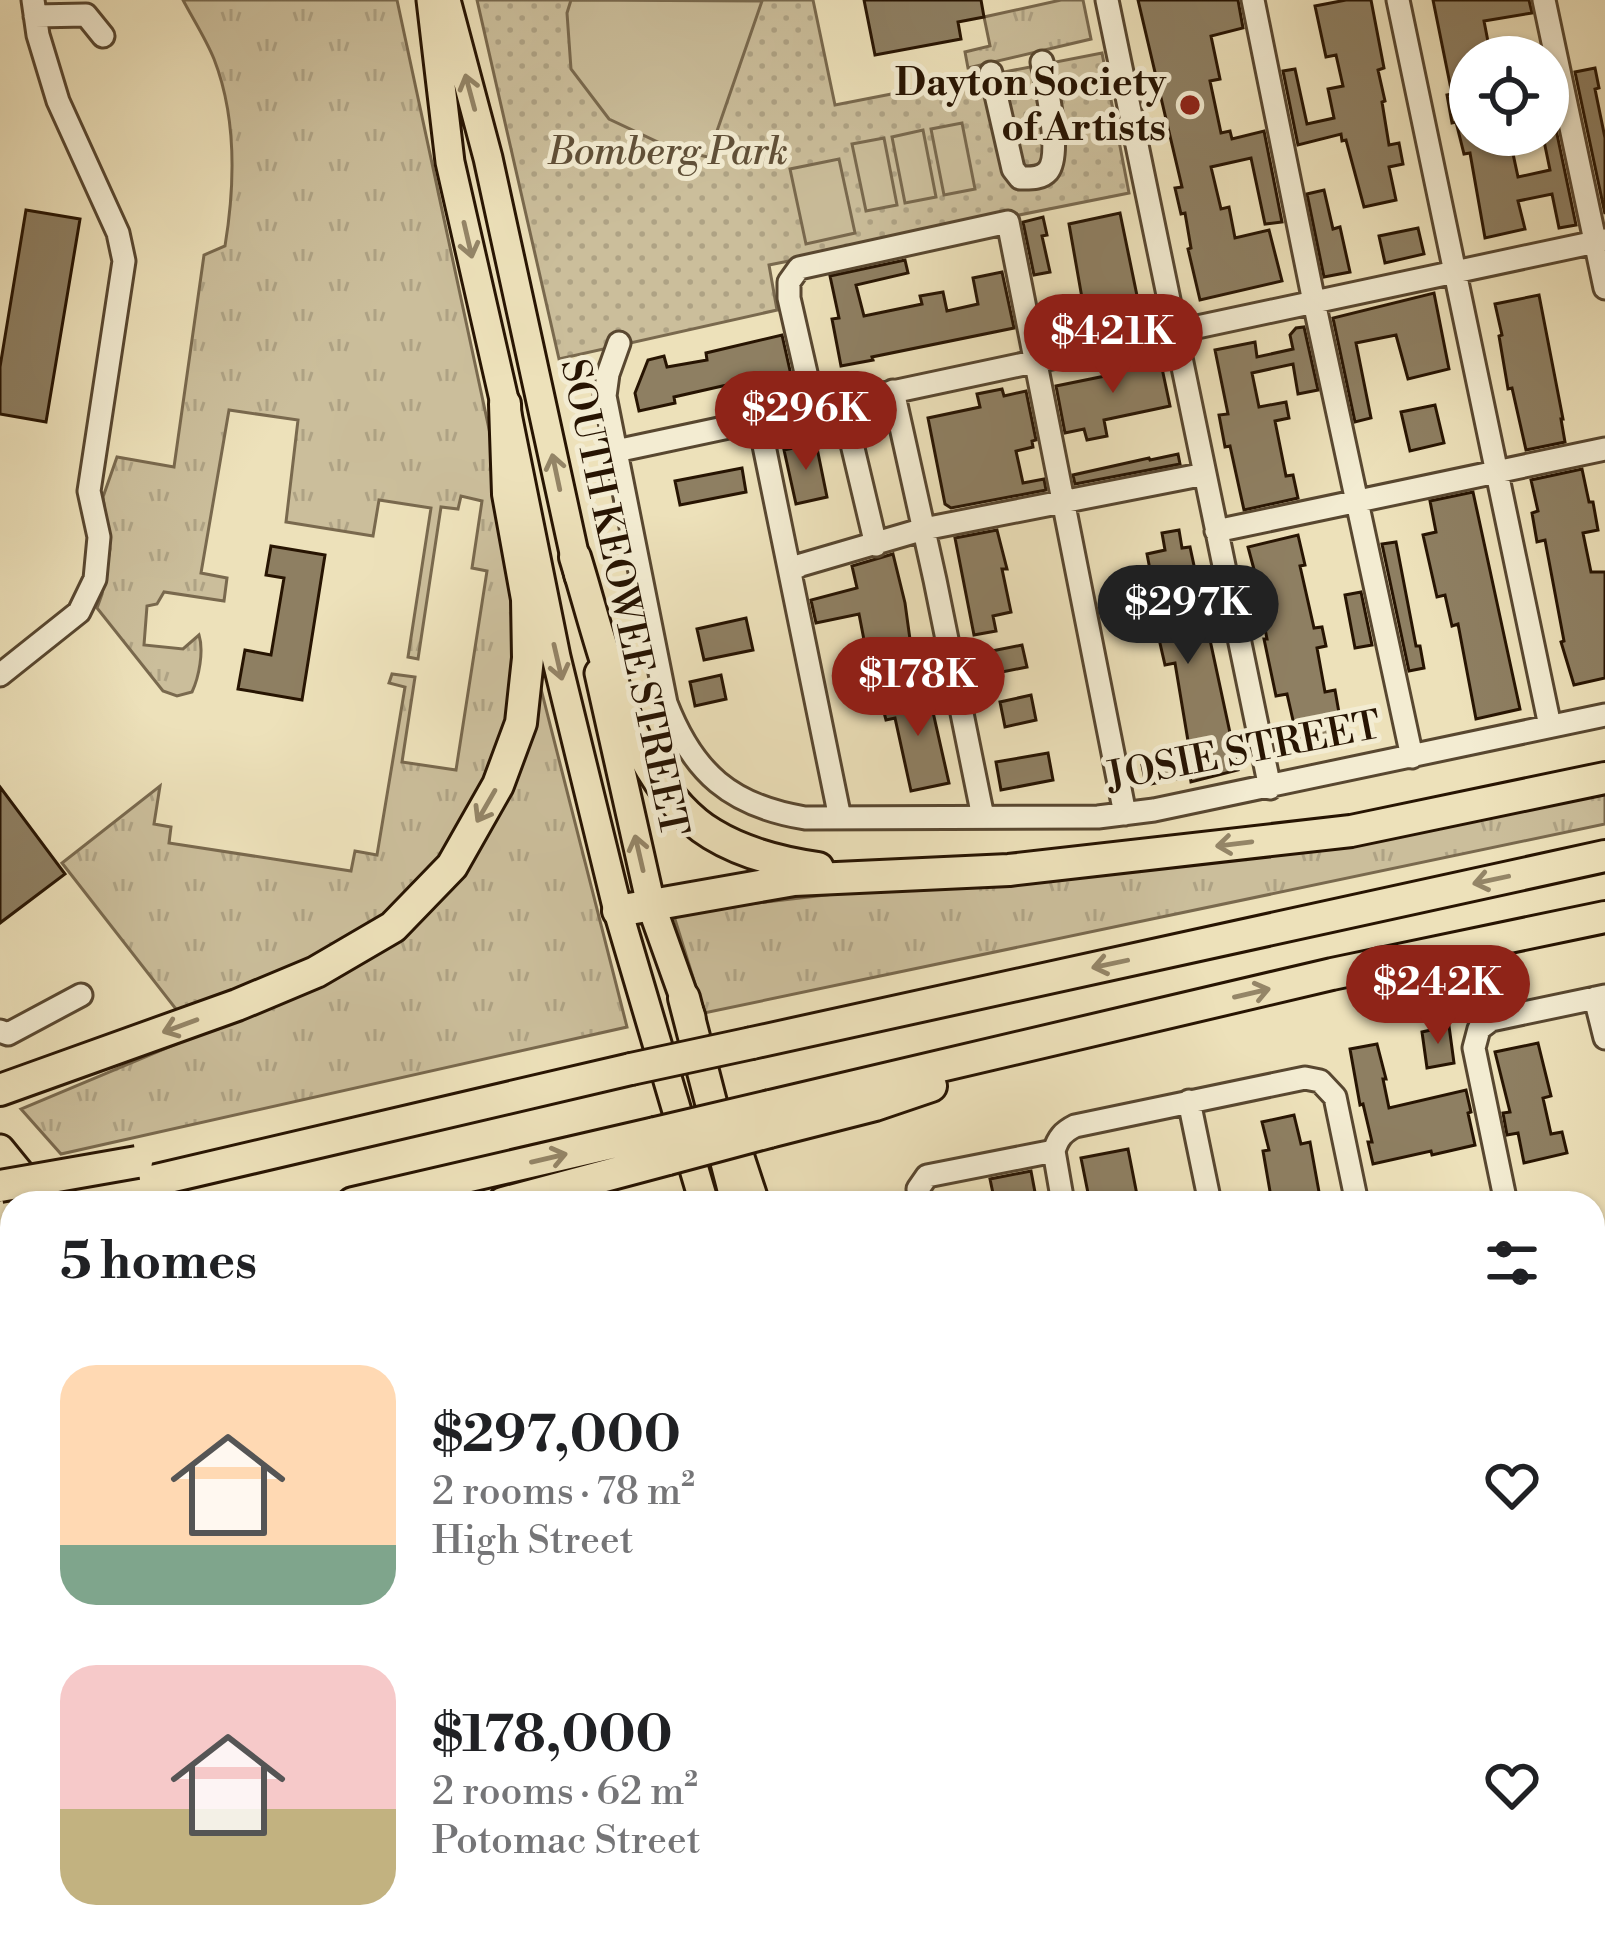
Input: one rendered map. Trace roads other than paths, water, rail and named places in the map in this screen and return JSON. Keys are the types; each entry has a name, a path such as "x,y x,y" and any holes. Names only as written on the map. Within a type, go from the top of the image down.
{"highway":[{"path":"0,1090 316,972 393,927 452,866 498,785 521,723 528,658 526,599 508,494 505,404"},
{"path":"575,556 621,703 658,783 682,810 712,834 751,851 788,864 872,877"},
{"path":"618,911 794,880 1009,870 1351,831 1605,778"},
{"path":"0,1186 143,1171 494,1100 1605,856"},
{"path":"418,1191 661,1146 1121,1024 1605,917"},
{"path":"684,998 734,1191"},
{"path":"536,1191 661,1146"},
{"path":"90,1191 143,1171"}],"main road":[{"name":"SOUTH KEOWEE STREET","path":"430,0 450,162 556,657 618,911 700,1191"},
{"name":"SOUTH KEOWEE STREET","path":"446,0 488,158 651,904 750,1191"},
{"path":"0,1149 34,1191"}],"street":[{"path":"1107,0 1270,788"},
{"path":"1253,0 1412,757"},
{"path":"1398,0 1550,727"},
{"path":"1544,0 1600,240 1605,288"},
{"path":"0,675 79,612 99,559 89,491 124,261 118,233 58,101 34,8 86,15 103,36"},
{"path":"991,73 1013,169 1020,178 1037,178 1048,172 1054,156 1042,62"},
{"path":"814,408 789,298 789,282 799,268 1008,223 1125,814"},
{"path":"616,451 1600,240"},
{"name":"JOSIE STREET","path":"619,343 605,396 666,703 694,760 731,794 758,808 805,818 1098,817 1270,788 1605,715"},
{"path":"893,391 982,818"},
{"path":"842,402 877,544"},
{"path":"759,421 840,818"},
{"path":"1216,531 1605,449"},
{"path":"790,571 924,529 1205,473"},
{"path":"0,1031 8,1034 81,994"},
{"path":"1504,1191 1474,1048 1479,1029 1491,1020 1600,997 1605,1038"},
{"path":"1061,1191 1054,1151 1065,1131 1075,1126 1305,1078 1324,1084 1335,1097 1355,1191"},
{"path":"1189,1101 1208,1191"},
{"path":"919,1191 927,1176 1054,1151"}],"place":[{"name":"Dayton Society of Artists","path":"1190,105"}],"park label":[{"name":"Bomberg Park","path":"668,152"}]}
